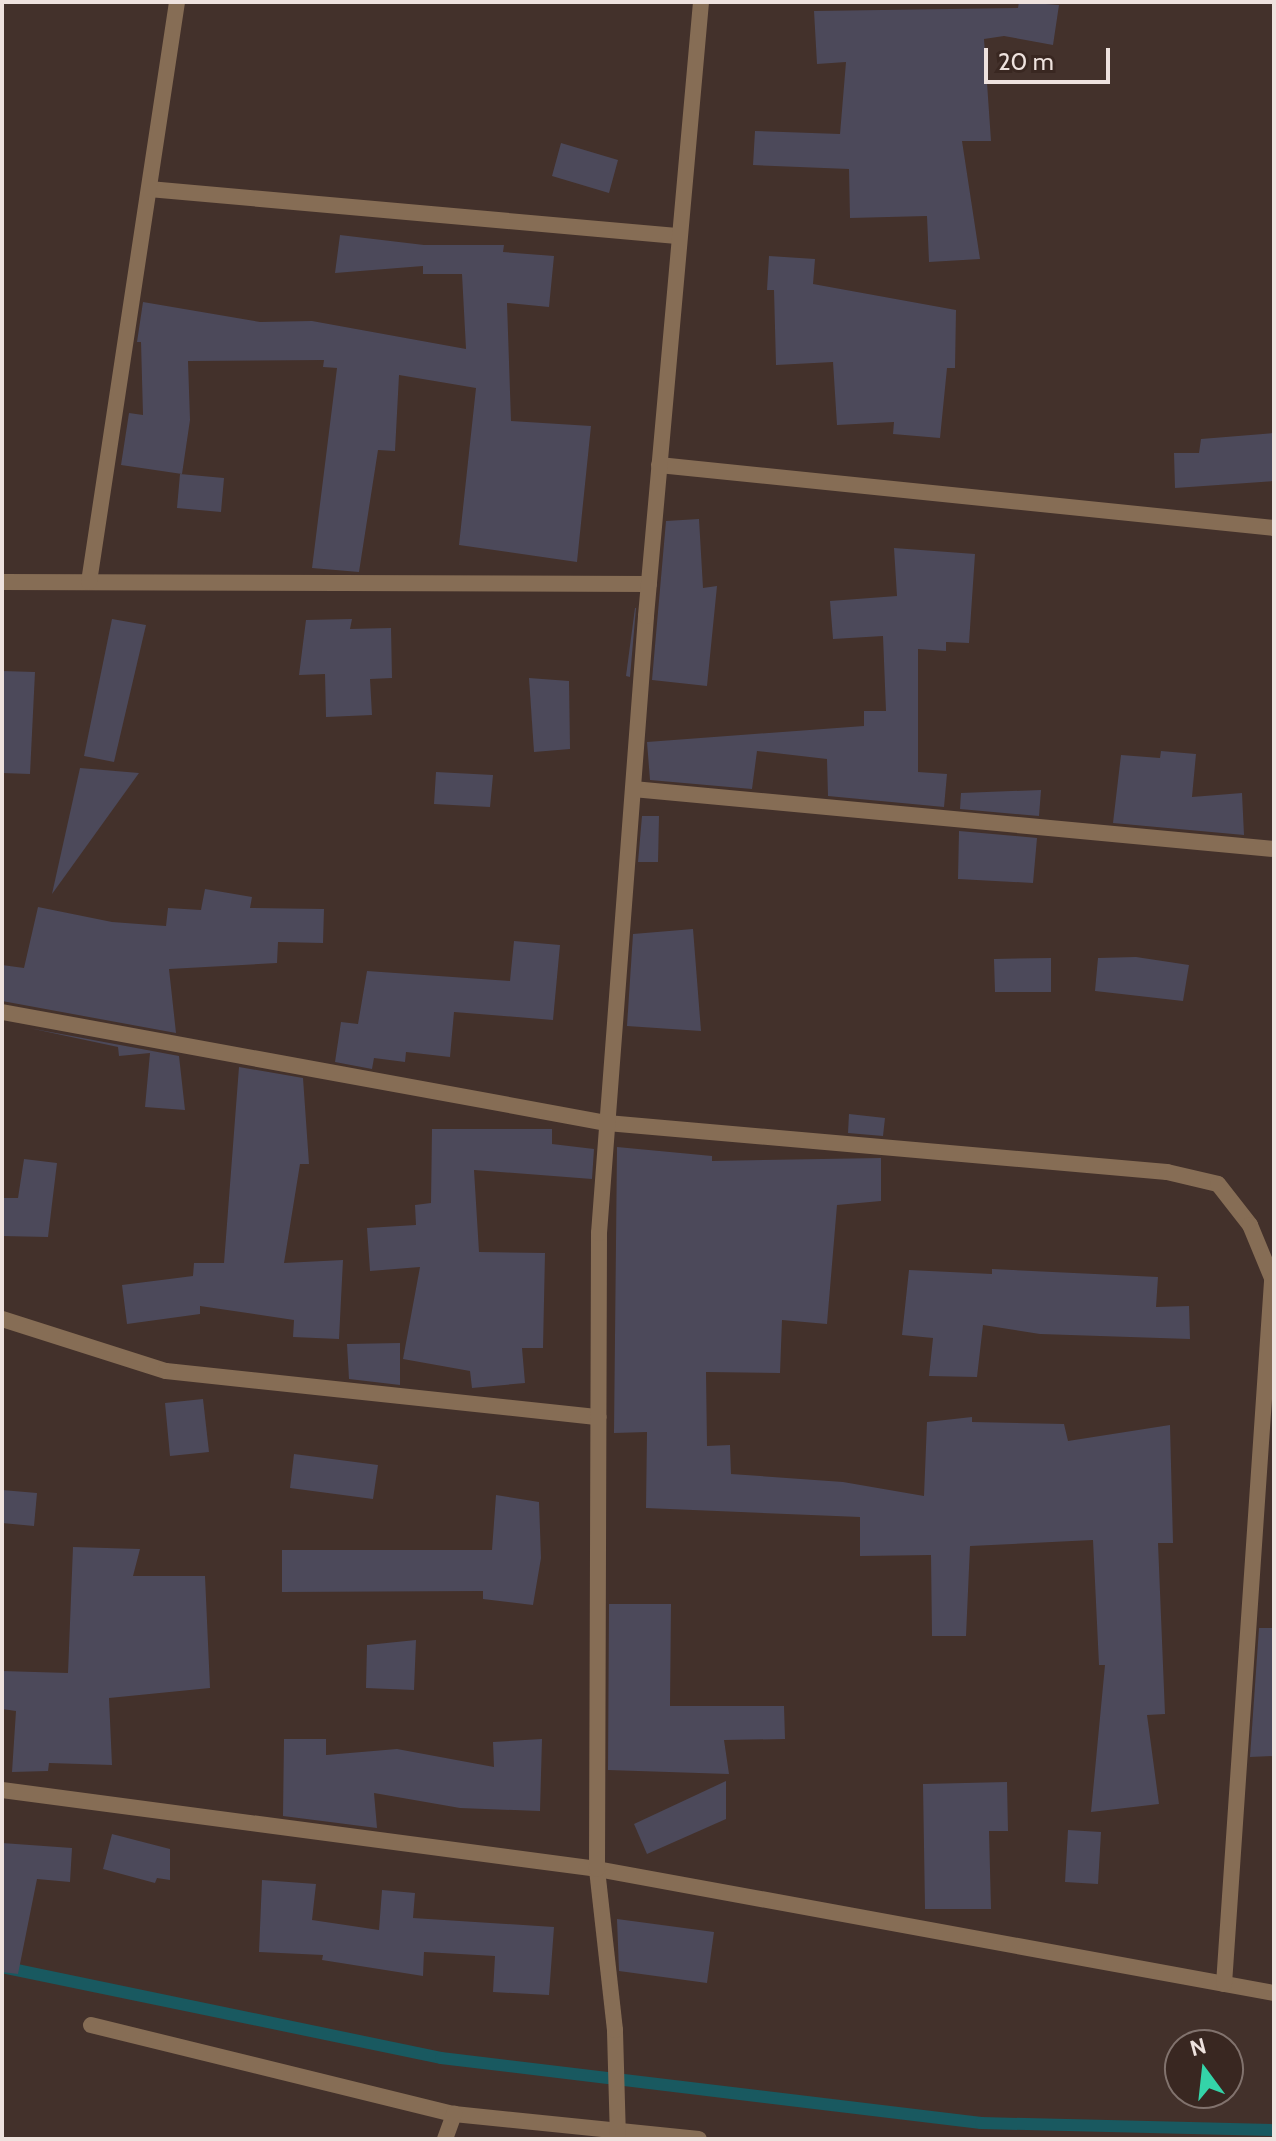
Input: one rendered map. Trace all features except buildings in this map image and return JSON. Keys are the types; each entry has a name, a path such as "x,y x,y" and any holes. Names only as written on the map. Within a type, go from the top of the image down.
{"street":[{"path":"89,582 177,2"},
{"path":"618,2135 615,2030 597,1869 599,1233 677,236 701,2"},
{"path":"149,189 677,236"},
{"path":"659,465 1274,528"},
{"path":"2,582 649,584"},
{"path":"633,789 1274,849"},
{"path":"2,1012 607,1123 1180,1175 1218,1184 1250,1225 1273,1282 1224,1984"},
{"path":"2,1319 166,1371 599,1417"},
{"path":"2,1790 597,1869 1274,1993"},
{"path":"91,2025 454,2114 618,2135 699,2139"},
{"path":"445,2139 454,2114"}],"waterway":[{"path":"2,1967 441,2058 981,2123 1274,2130"}]}
